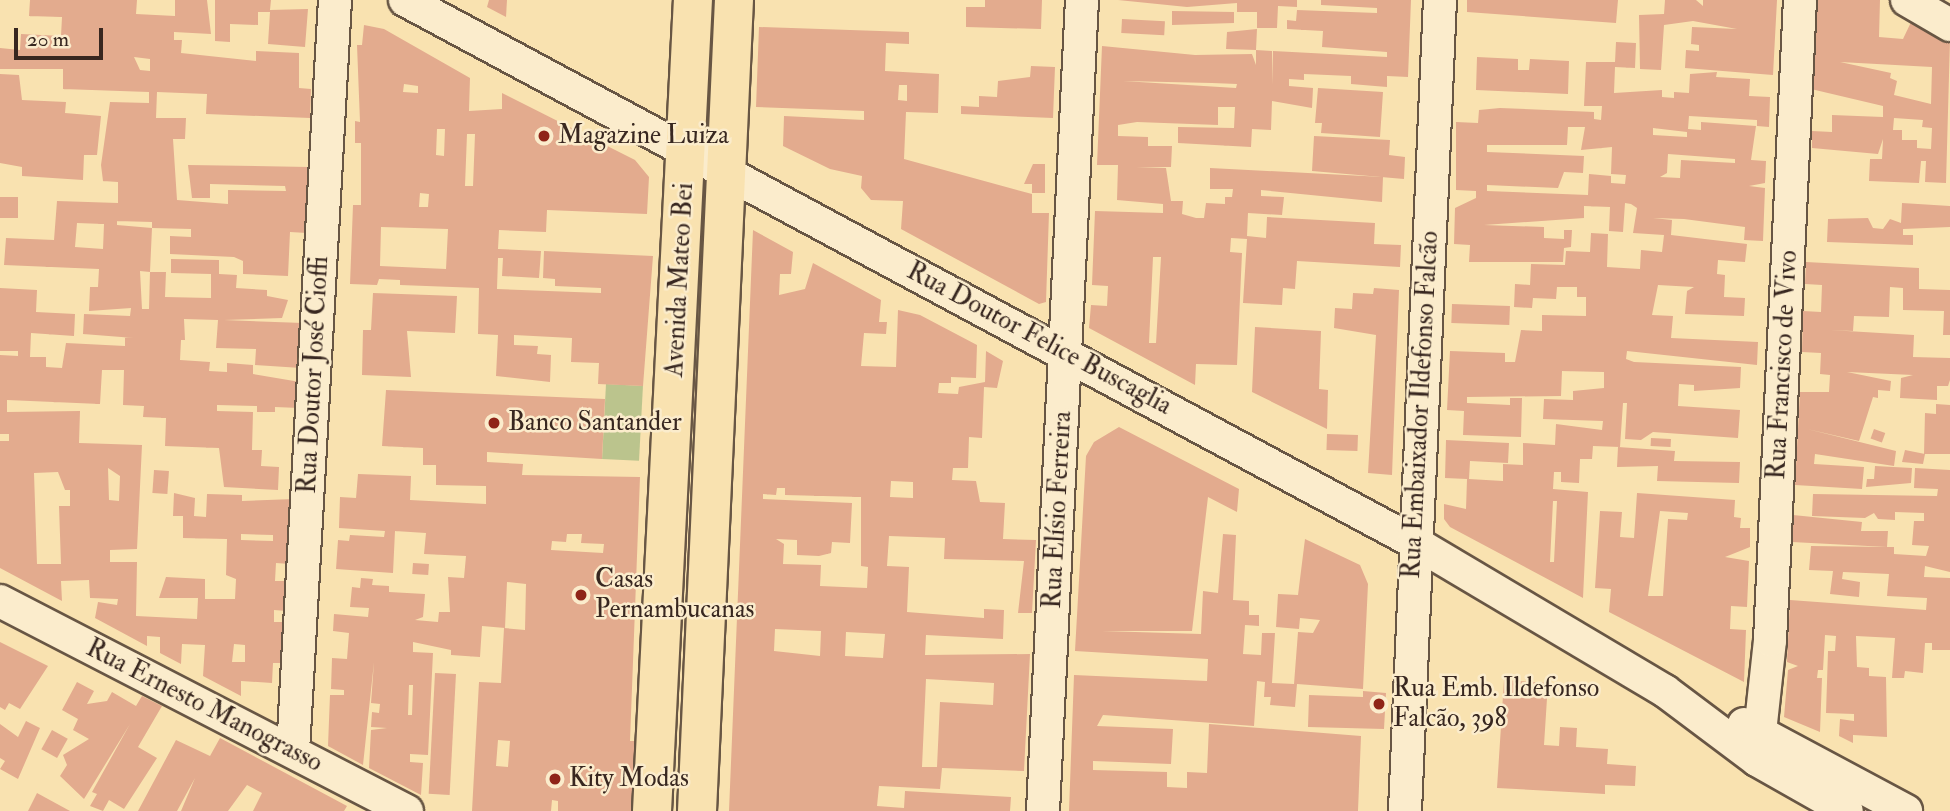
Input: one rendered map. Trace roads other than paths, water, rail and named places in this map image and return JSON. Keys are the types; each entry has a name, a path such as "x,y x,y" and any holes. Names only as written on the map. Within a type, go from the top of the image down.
{"main road":[{"name":"Avenida Mateo Bei","path":"652,811 693,0"},
{"name":"Avenida Mateo Bei","path":"697,811 734,0"}],"street":[{"name":"Rua Doutor José Cioffi","path":"293,751 335,0"},
{"name":"Rua Doutor Felice Buscaglia","path":"405,0 1414,541 1758,745 1906,811"},
{"name":"Rua Elísio Ferreira","path":"1043,811 1082,0"},
{"name":"Rua Embaixador Ildefonso Falcão","path":"1405,811 1414,541 1440,0"},
{"name":"Rua Francisco de Vivo","path":"1758,745 1770,640 1800,0"},
{"path":"1907,0 1950,25"},
{"name":"Rua Ernesto Manograsso","path":"0,601 407,811"},
{"name":"Rua Doutor Felice Buscaglia","path":"1758,745 1847,811"}],"place":[{"name":"Magazine Luiza","path":"544,136"},
{"name":"Banco Santander","path":"494,423"},
{"name":"Casas Pernambucanas","path":"581,595"},
{"name":"Rua Emb. Ildefonso Falcão, 398","path":"1379,704"},
{"name":"Kity Modas","path":"555,779"}]}
